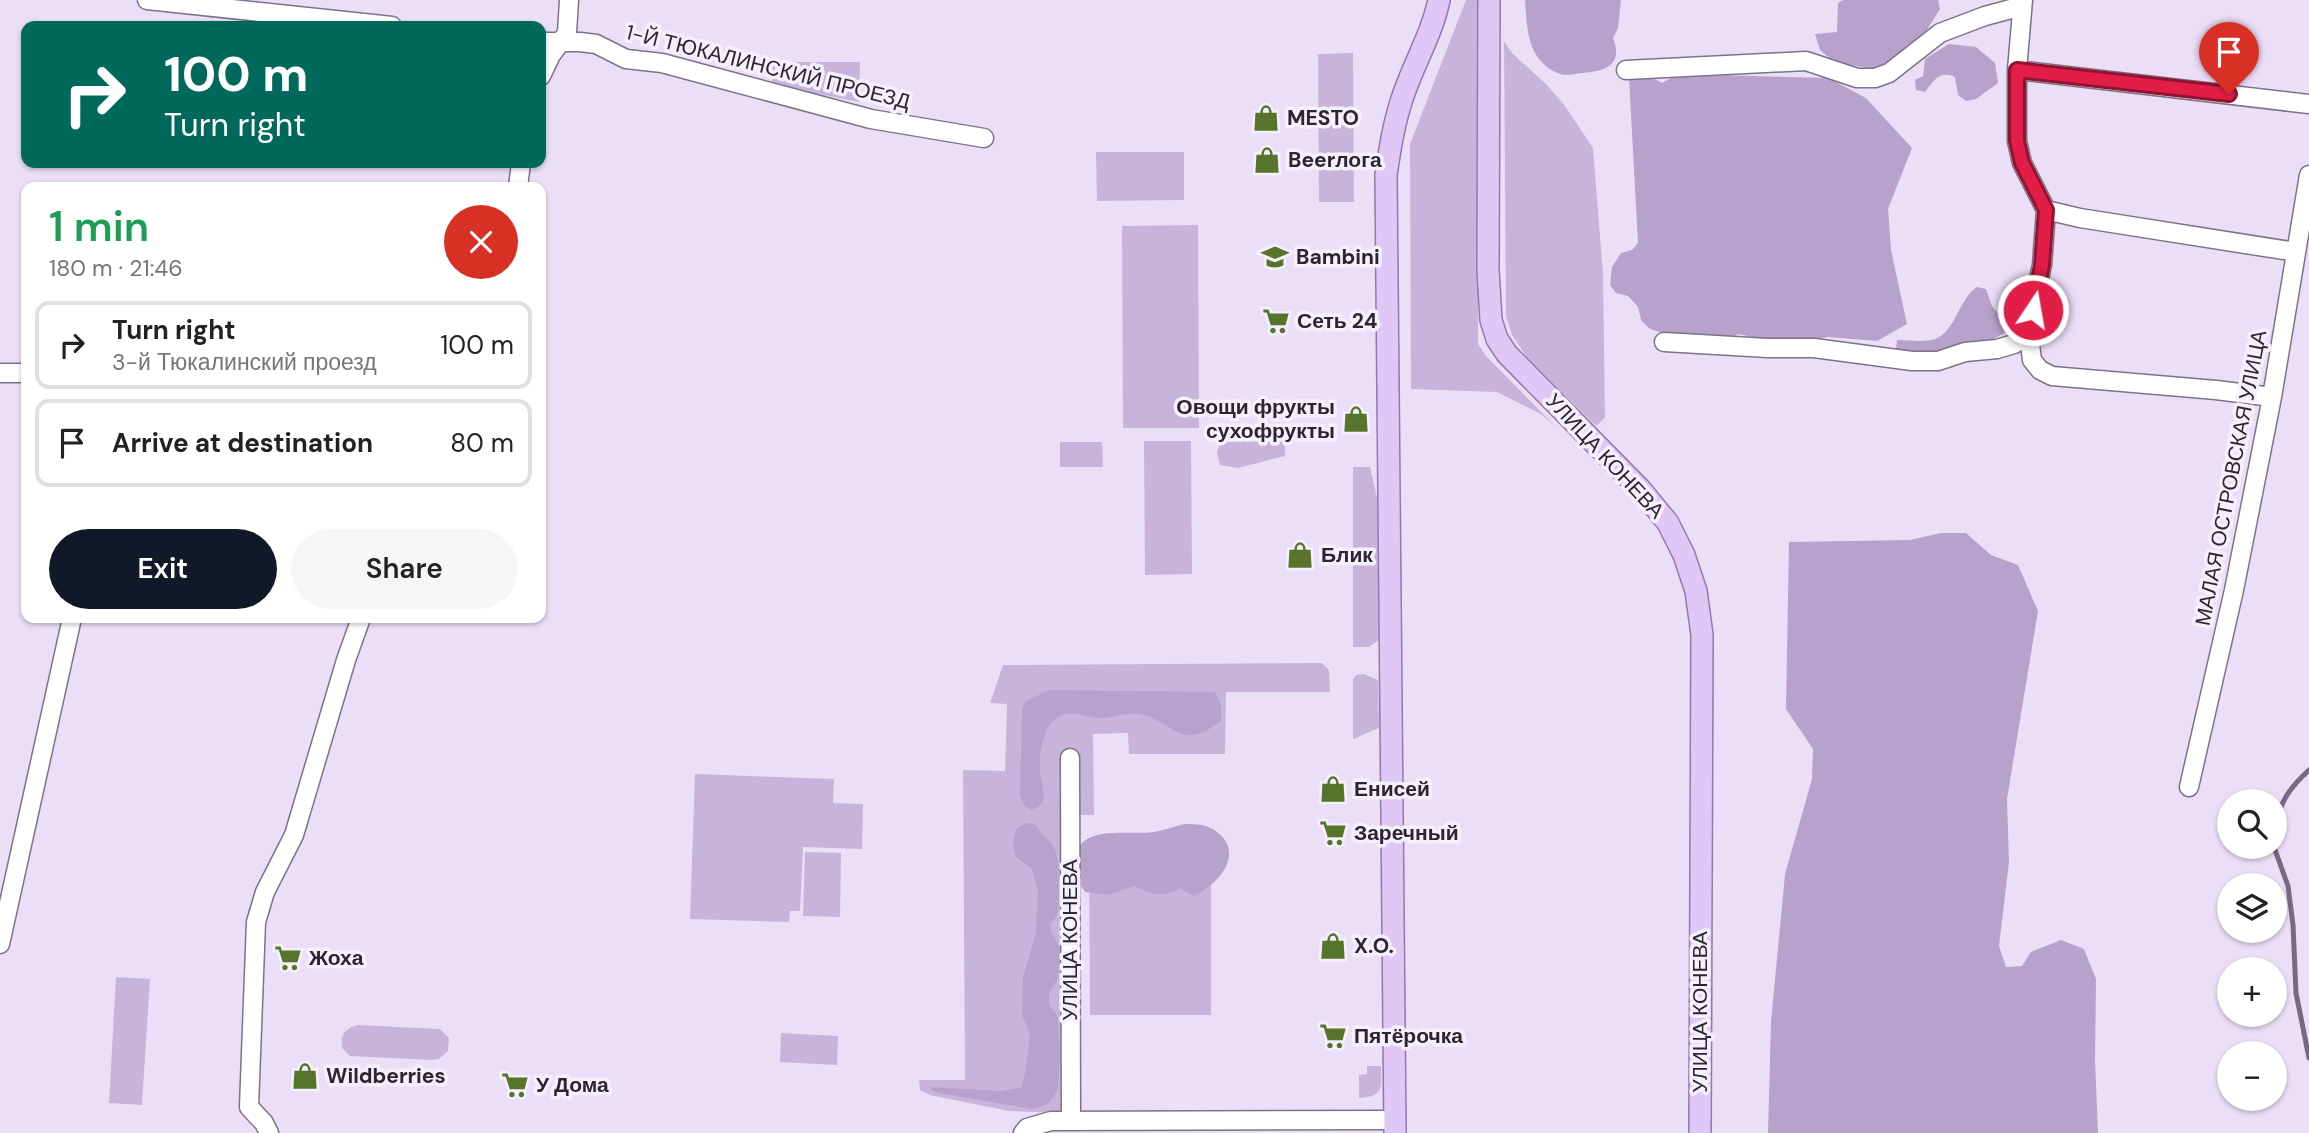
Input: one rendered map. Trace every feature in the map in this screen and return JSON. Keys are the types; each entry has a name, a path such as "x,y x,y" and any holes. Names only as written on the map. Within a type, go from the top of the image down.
{"main road":[{"path":"1395,1127 1386,176 1392,135 1404,95 1435,20 1439,0"},
{"name":"УЛИЦА КОНЕВА","path":"1489,0 1488,270 1491,320 1497,339 1507,354 1641,490 1668,523 1684,555 1696,591 1702,635 1700,1133"}],"street":[{"path":"147,0 345,21"},
{"path":"546,66 567,33 569,0"},
{"path":"1626,70 1806,61 1857,78 1875,78 1889,73 1940,33 2023,3 2017,70 2017,141 2022,163 2046,210 2042,265 2028,329 2032,360 2040,370 2052,376 2272,397"},
{"name":"1-Й ТЮКАЛИНСКИЙ ПРОЕЗД","path":"546,42 596,44 626,59 662,63 871,118 985,138"},
{"path":"2017,70 2309,104"},
{"name":"МАЛАЯ ОСТРОВСКАЯ УЛИЦА","path":"2189,787 2234,590 2272,397 2309,175"},
{"path":"2046,210 2080,218 2296,252"},
{"path":"1664,342 1814,348 1912,361 1938,360 1965,352 1997,349 2014,344 2028,329"},
{"path":"0,373 21,373"},
{"path":"0,944 71,623"},
{"path":"269,1133 264,1123 249,1107 256,922 271,877 294,835 359,623"},
{"name":"УЛИЦА КОНЕВА","path":"1070,758 1071,1121"},
{"path":"1025,1130 1051,1121 1395,1127"}],"shaded area":[{"path":"1466,0 1478,0 1478,344 1486,356 1556,427 1541,414 1497,392 1411,389 1410,144"},
{"path":"1525,0 1621,0 1618,28 1613,38 1616,47 1614,61 1598,71 1571,75 1560,74 1549,68 1532,47 1527,28"},
{"path":"1843,0 1938,0 1940,9 1923,36 1907,45 1898,57 1872,69 1834,62 1820,50 1815,34 1837,32 1838,3"},
{"path":"1504,41 1512,53 1546,84 1565,106 1593,148 1603,274 1605,418 1596,426 1528,359 1512,335 1506,316"},
{"path":"1949,44 1976,47 1995,63 1998,83 1976,99 1966,101 1958,95 1955,77 1950,75 1938,77 1925,92 1916,90 1915,80 1923,76 1925,59"},
{"path":"1353,53 1354,202 1319,202 1318,54"},
{"path":"773,62 860,62 859,102 772,85"},
{"path":"1640,71 1662,83 1678,74 1828,78 1866,98 1912,148 1888,209 1891,250 1907,324 1877,341 1829,337 1779,343 1739,334 1717,341 1680,338 1650,329 1641,320 1638,307 1628,296 1616,293 1610,285 1612,267 1621,253 1632,250 1638,243 1629,77"},
{"path":"1096,152 1184,152 1184,200 1097,201"},
{"path":"1198,225 1199,428 1123,428 1122,226"},
{"path":"1977,287 1986,289 1992,306 1998,313 2007,314 2014,310 2022,314 2022,323 1990,341 1932,354 1906,355 1896,350 1897,340 1927,341 1946,332 1965,300"},
{"path":"1144,441 1191,441 1192,574 1145,575"},
{"path":"1285,441 1285,456 1238,468 1220,465 1217,453 1220,442"},
{"path":"1060,442 1102,442 1103,467 1060,467"},
{"path":"1353,467 1370,467 1379,506 1379,640 1369,647 1353,647"},
{"path":"1941,533 1966,533 1991,555 2018,565 2038,611 2007,799 2009,862 1999,946 2006,967 2022,966 2031,952 2061,940 2084,949 2096,979 2098,1133 1768,1133 1771,1022 1785,874 1812,779 1813,749 1786,709 1789,542 1910,540"},
{"path":"1322,663 1329,670 1330,692 1226,692 1225,754 1129,754 1128,733 1093,734 1094,815 1073,815 1063,755 1062,1113 1009,1111 930,1095 920,1090 919,1080 965,1080 963,770 1005,771 1007,704 990,703 1003,665"},
{"path":"1364,674 1378,680 1379,728 1353,739 1353,679 1356,675"},
{"path":"1049,690 1215,692 1221,705 1221,721 1195,735 1185,735 1151,717 1139,714 1102,718 1074,713 1060,716 1054,720 1043,740 1040,773 1044,797 1041,805 1031,810 1023,804 1020,795 1022,711 1025,702"},
{"path":"695,774 834,779 833,803 863,804 862,849 803,847 800,911 790,911 789,922 690,919"},
{"path":"1026,823 1036,824 1053,846 1057,855 1060,882 1059,909 1050,924 1050,930 1059,946 1060,961 1058,978 1049,994 1049,1004 1058,1017 1058,1089 1048,1104 1032,1109 938,1093 930,1087 1002,1091 1021,1087 1026,1070 1030,1033 1022,1016 1023,978 1036,932 1038,891 1032,869 1016,857 1013,842 1016,829"},
{"path":"1185,824 1210,827 1225,841 1229,850 1225,869 1202,891 1193,896 1180,888 1157,894 1134,886 1109,895 1085,892 1082,888 1076,862 1078,849 1084,841 1105,834 1161,831"},
{"path":"1211,837 1211,1015 1090,1015 1089,838"},
{"path":"805,852 841,853 840,917 803,916"},
{"path":"116,977 150,979 142,1105 109,1103"},
{"path":"358,1025 440,1029 449,1038 448,1051 439,1059 433,1060 350,1056 342,1048 342,1039 347,1030"},
{"path":"781,1033 838,1036 837,1065 780,1062"},
{"path":"1367,1066 1381,1066 1380,1089 1373,1095 1359,1098 1359,1075 1367,1074"}],"waterway":[{"path":"2287,796 2309,770"},
{"path":"2278,859 2288,886 2296,993 2309,1058"}],"place":[{"name":"MESTO","path":"1266,118"},
{"name":"Beerлога","path":"1267,160"},
{"name":"Bambini","path":"1275,257"},
{"name":"Сеть 24","path":"1276,321"},
{"name":"Овощи фрукты сухофрукты","path":"1356,419"},
{"name":"Блик","path":"1300,555"},
{"name":"Енисей","path":"1333,789"},
{"name":"Заречный","path":"1333,833"},
{"name":"X.O.","path":"1333,946"},
{"name":"Жоха","path":"288,958"},
{"name":"Пятёрочка","path":"1333,1036"},
{"name":"Wildberries","path":"305,1076"},
{"name":"У Дома","path":"515,1085"}],"route":[{"path":"2033,310 2042,265 2046,210 2029,180 2017,141 2017,70 2229,94"}]}
